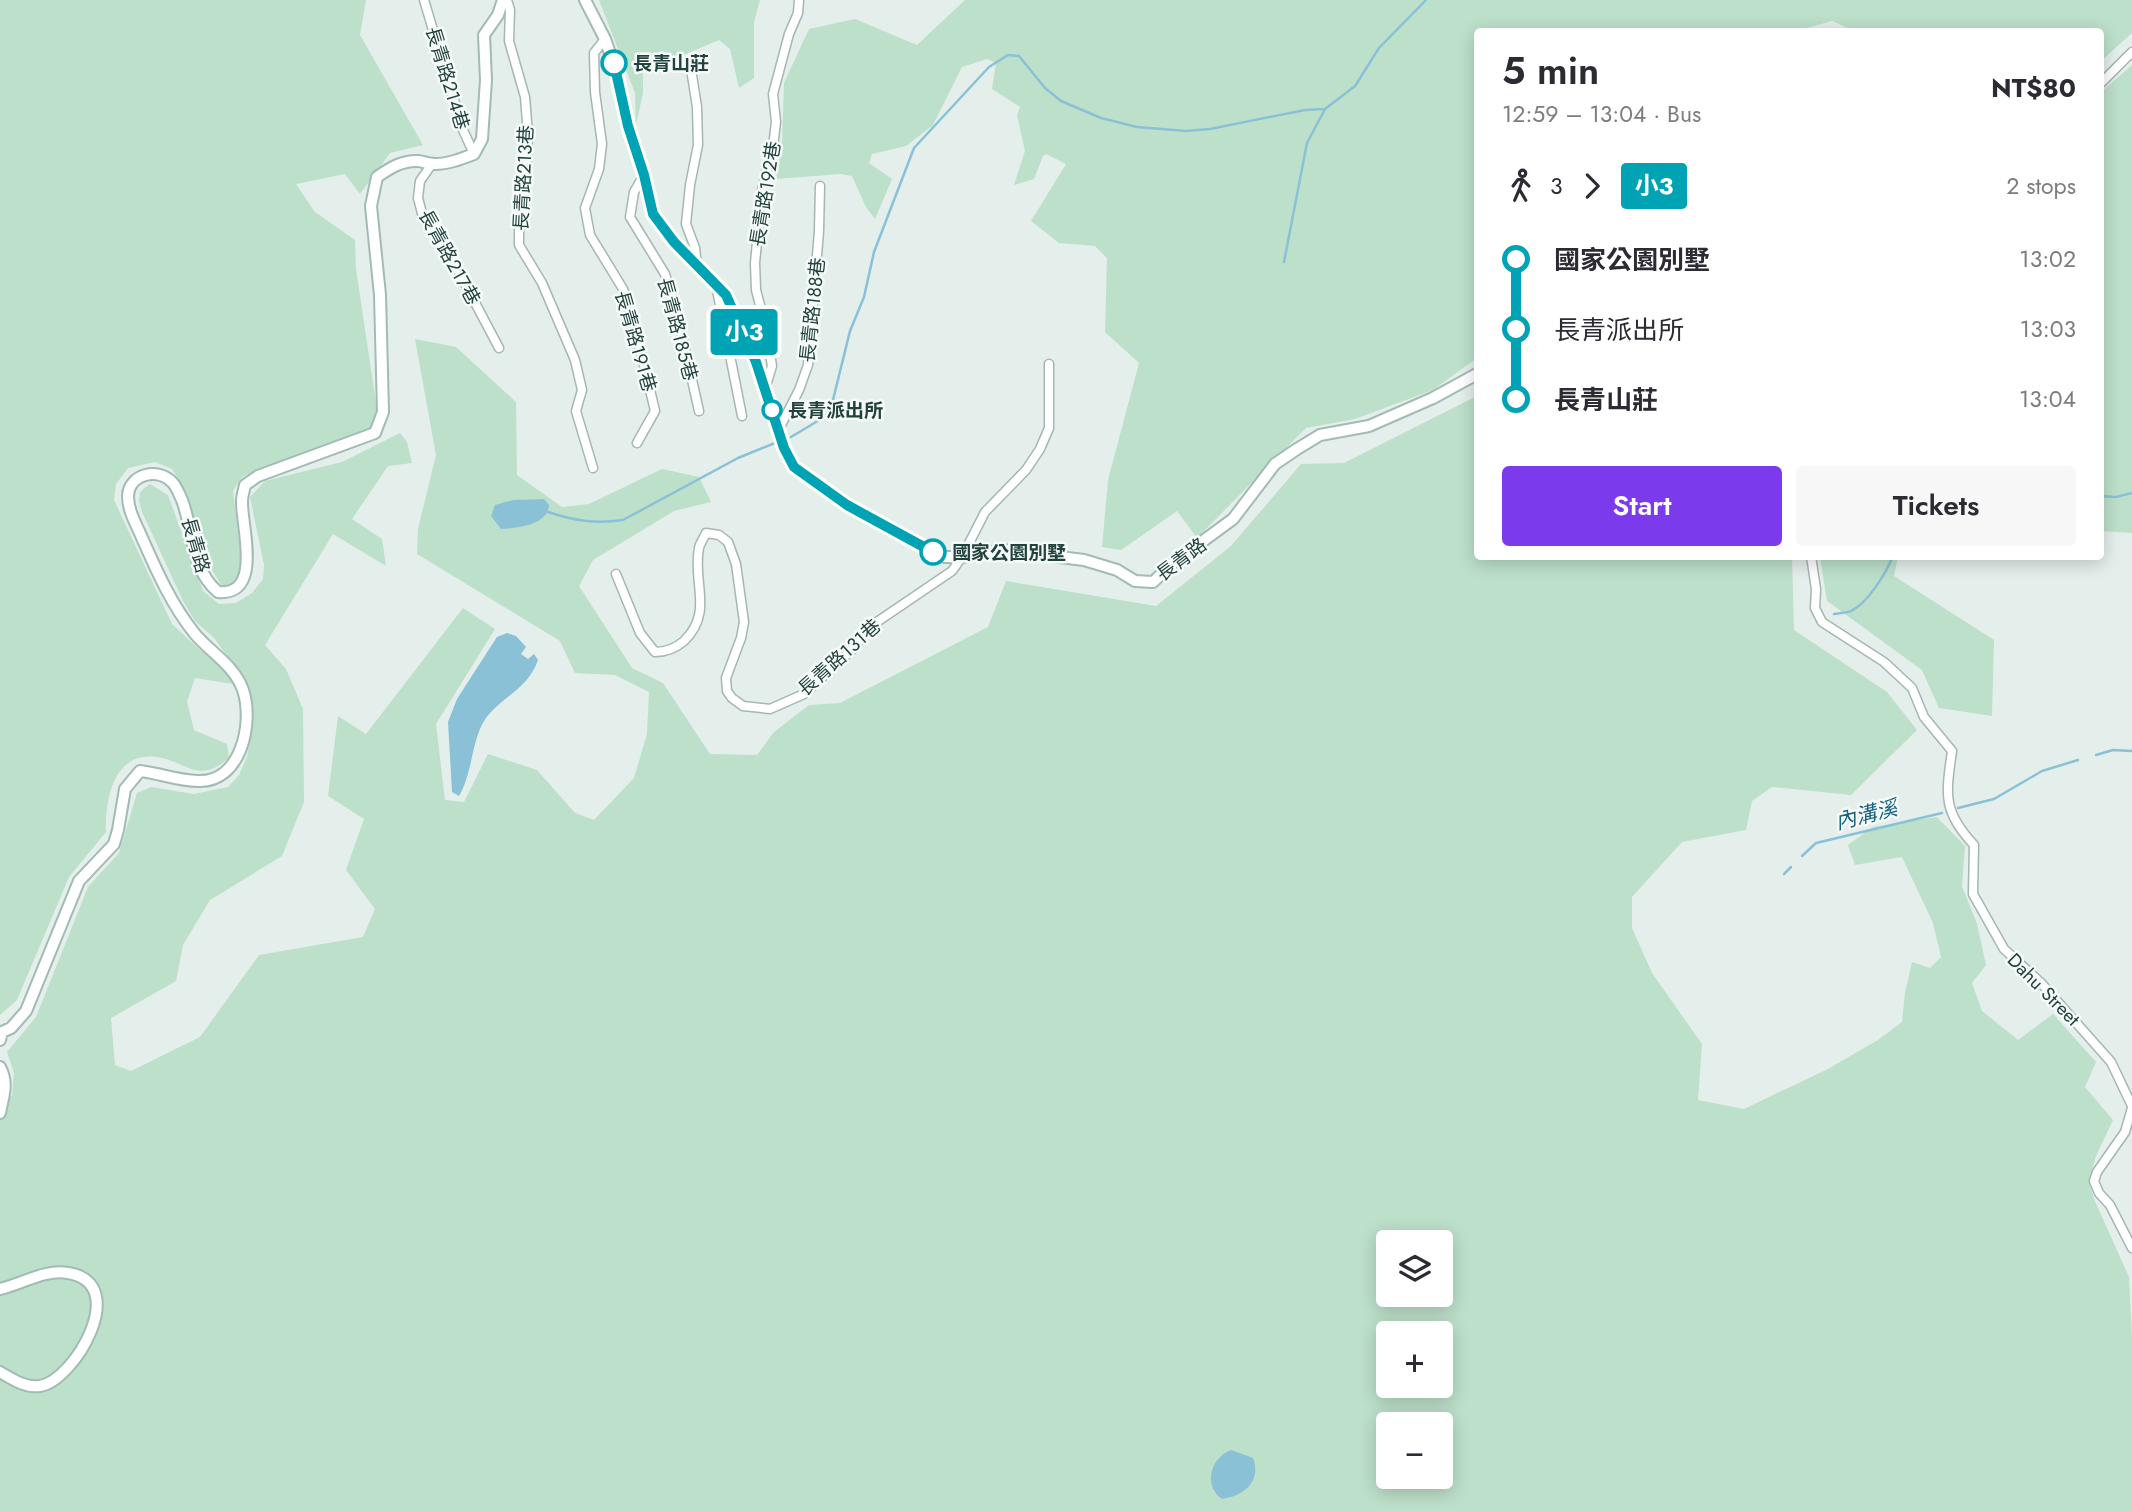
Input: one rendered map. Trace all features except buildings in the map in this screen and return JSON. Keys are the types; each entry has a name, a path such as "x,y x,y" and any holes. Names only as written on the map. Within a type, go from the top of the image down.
{"street":[{"name":"長青路214巷","path":"424,0 463,131 474,154"},
{"path":"474,154 482,139 486,80 484,35 505,0"},
{"name":"長青路213巷","path":"505,0 510,10 509,41 525,96 528,134 525,201 519,245 542,283 575,359 582,390 576,411 593,468"},
{"name":"長青路","path":"586,0 617,71 628,126 657,220 726,295 740,322 784,448 794,467 814,484 878,524 933,552 945,557 962,557 1003,550 1084,560 1117,570 1135,581 1153,582 1233,519 1275,464 1297,449 1320,435 1369,426 1433,398 1474,376"},
{"name":"長青路192巷","path":"765,389 772,366 756,290 755,263 762,190 776,122 773,94 799,0"},
{"name":"長青路191巷","path":"605,39 594,53 595,92 602,144 599,169 585,208 590,235 624,289 655,411 637,443"},
{"path":"2104,79 2132,52"},
{"path":"690,63 697,107 698,145 685,223 695,248 697,266"},
{"name":"長青路","path":"0,1040 2,1032 11,1028 26,1011 79,881 114,844 125,789 132,779 140,771 199,782 211,779 230,769 242,744 246,718 242,690 234,673 197,636 172,602 131,512 128,490 134,481 152,474 171,480 177,487 186,511 193,551 202,576 218,592 227,593 240,585 248,544 242,501 245,485 258,476 367,438 375,433 380,424 383,412 380,295 371,206 377,177 403,163 452,162 474,154"},
{"name":"長青路217巷","path":"432,164 420,181 418,198 423,217 454,263 499,348"},
{"name":"長青路185巷","path":"644,175 634,192 630,216 665,274 677,313 699,411"},
{"name":"長青路188巷","path":"779,429 799,390 808,365 818,255 820,186"},
{"path":"716,285 742,416"},
{"name":"長青路131巷","path":"616,574 640,633 654,652 665,652 678,646 693,632 700,614 699,547 706,533 719,535 729,542 736,564 744,622 726,678 727,691 743,706 770,709 804,694 853,649 868,628 952,571 985,512 1026,470 1040,449 1049,428 1049,364"},
{"name":"Dahu Street","path":"1811,560 1815,608 1822,622 1884,662 1912,688 1924,717 1952,751 1948,805 1961,831 1974,845 1973,894 2004,949 2041,983 2111,1062 2132,1107 2125,1132 2097,1172 2094,1181 2132,1248"},
{"path":"0,1067 6,1086 0,1113"},
{"path":"0,1289 44,1275 67,1273 90,1284 97,1300 93,1329 66,1368 51,1381 43,1386 28,1386 0,1372"}],"green space":[{"path":"0,0 366,0 360,35 423,145 390,153 360,194 345,174 296,184 315,212 355,240 356,269 378,416 371,432 260,468 242,477 233,491 243,574 236,583 222,586 203,556 183,486 172,469 155,462 128,468 116,484 114,500 172,624 200,650 225,668 233,684 195,678 187,702 194,730 227,744 229,758 218,766 201,771 157,757 142,757 121,770 110,793 106,832 69,877 17,1000 0,1015"},
{"path":"599,0 760,0 754,22 754,78 739,88 730,49 719,40 643,72 643,93 636,125 635,93"},
{"path":"965,0 2132,0 2132,33 2104,58 2104,28 1848,28 1832,21 1807,28 1474,28 1474,360 1433,390 1355,419 1306,428 1197,538 1177,511 1121,550 1102,547 1108,480 1139,363 1105,332 1107,258 1095,246 1059,243 1031,221 1066,164 1046,154 1034,179 1014,185 1025,151 1017,115 1020,107 992,89 996,63 987,59 962,67 933,125 906,146 872,154 869,163 892,179 875,219 866,207 852,176 840,174 776,179 782,145 784,83 809,29 855,19 917,45"},
{"path":"2132,65 2132,533 2104,531 2104,90"},
{"path":"415,339 456,347 516,402 517,475 562,507 589,504 662,469 699,477 711,502 674,511 593,560 579,586 632,668 663,683 710,754 757,755 774,732 809,705 840,703 988,627 1006,581 1156,606 1231,546 1301,464 1344,463 1474,398 1474,560 1792,560 1794,630 1887,692 1917,730 1851,795 1772,787 1752,801 1746,830 1682,842 1632,897 1632,928 1652,973 1702,1044 1698,1100 1744,1109 1828,1069 1878,1040 1902,1022 1912,962 1930,968 1941,957 1933,923 1902,857 1855,865 1848,845 1873,827 1937,817 1965,846 1962,886 1977,924 1986,965 1972,983 1982,1011 2018,1040 2053,1014 2096,1062 2085,1087 2113,1120 2096,1156 2089,1181 2094,1199 2129,1277 2132,1338 2132,1511 0,1511 0,1096 12,1096 14,1073 7,1052 36,1017 88,887 119,853 137,793 151,787 194,794 228,787 239,775 247,757 253,726 252,697 240,674 214,638 195,621 183,601 142,512 140,492 150,484 168,495 203,591 219,604 236,603 252,593 263,579 264,565 250,497 265,481 342,462 400,433 407,442 412,463 388,466 352,519 382,539 386,566 333,534 265,645 286,669 303,709 304,802 282,856 210,900 183,945 176,981 111,1018 115,1065 131,1071 200,1037 259,955 363,937 375,909 346,870 364,819 328,796 338,716 366,734 463,608 495,629 436,724 445,800 464,802 488,754 537,770 575,813 594,820 634,778 647,734 649,692 615,675 575,673 560,641 417,554 418,529 436,455"},
{"path":"1820,560 1897,560 1894,576 1994,640 1992,716 1939,708 1922,670 1827,601"}],"water":[{"path":"544,499 549,505 547,512 531,524 501,529 491,516 495,505 513,500"},
{"path":"507,633 516,636 526,647 521,654 528,659 534,654 538,660 524,683 484,721 459,796 452,792 448,722 457,699 497,637"},
{"path":"1231,1450 1253,1458 1255,1474 1253,1481 1243,1491 1222,1499 1212,1487 1212,1473 1218,1459"}],"waterway":[{"path":"791,437 826,416 831,408 850,331 864,297 874,252 914,148 989,67 1008,55 1019,56 1045,88 1061,101 1101,118 1137,127 1186,131 1210,129 1305,110 1325,109 1355,86 1379,48 1426,0"},
{"path":"1284,262 1307,143 1325,109"},
{"path":"548,512 586,521 623,520 738,458 775,443"},
{"path":"2104,496 2116,497 2132,493"},
{"path":"1834,614 1851,611 1864,601 1881,579 1891,560"},
{"name":"內溝溪","path":"2096,755 2113,750 2132,751"},
{"name":"內溝溪","path":"1958,808 1994,799 2042,771 2078,760"},
{"name":"內溝溪","path":"1802,856 1816,843 1942,813"},
{"name":"內溝溪","path":"1784,874 1791,867"}],"bus line":[{"name":"小3","path":"614,63 628,126 653,214 674,242 726,295 756,362 784,448 794,467 814,484 878,524 933,552"}],"place":[{"name":"長青山莊","path":"614,63"},
{"name":"長青派出所","path":"772,410"},
{"name":"國家公園別墅","path":"933,552"}]}
